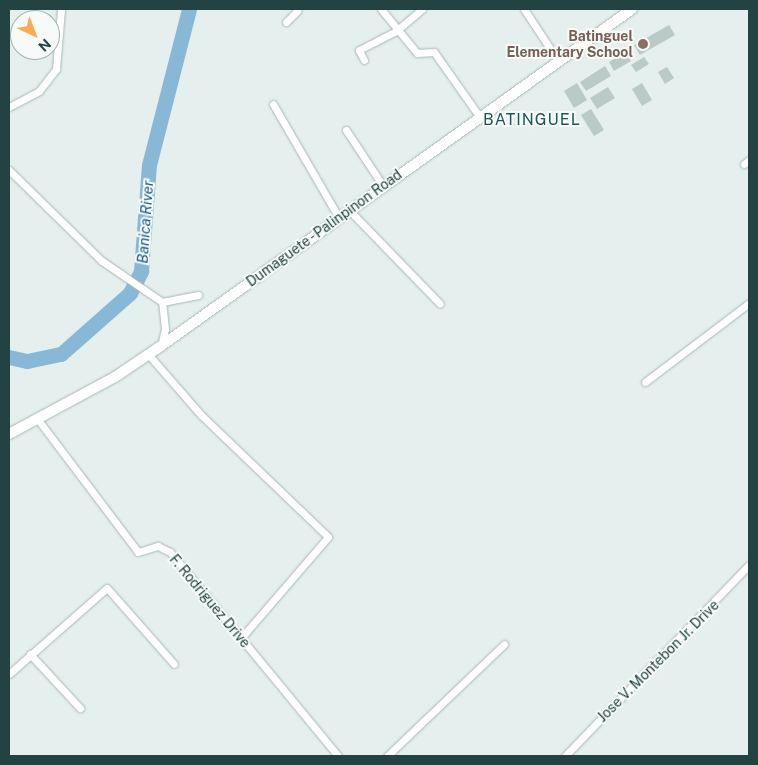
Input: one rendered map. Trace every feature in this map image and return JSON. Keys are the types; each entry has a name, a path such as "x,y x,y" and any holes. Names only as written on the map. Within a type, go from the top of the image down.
{"main road":[{"name":"Dumaguete - Palinpinon Road","path":"9,434 38,420 161,346 557,60 632,9"}],"street":[{"path":"9,108 39,91 56,70 61,9"},
{"path":"381,9 396,31 417,53 434,52 480,116"},
{"path":"364,60 359,50 396,31 422,9"},
{"path":"524,9 557,60"},
{"path":"286,22 298,10"},
{"path":"273,104 339,218"},
{"path":"346,130 383,186"},
{"path":"9,170 102,261 141,288 162,302 198,296"},
{"path":"350,210 440,304"},
{"path":"161,346 165,329 162,302"},
{"path":"646,382 749,303"},
{"path":"148,354 201,415 328,537 241,638"},
{"name":"F. Rodriguez Drive","path":"38,420 138,552 158,546 170,552 338,756"},
{"name":"Jose V. Montebon Jr. Drive","path":"565,756 749,565"},
{"path":"9,674 107,588 174,664"},
{"path":"387,756 504,644"},
{"path":"30,654 80,708"}],"building":[{"path":"669,25 675,35 640,55 634,45"},
{"path":"625,52 631,61 614,71 609,62"},
{"path":"644,57 649,64 636,72 631,65"},
{"path":"605,66 611,76 586,91 580,82"},
{"path":"667,67 674,78 665,84 658,72"},
{"path":"577,83 587,100 574,108 564,91"},
{"path":"642,83 652,100 642,106 632,89"},
{"path":"608,87 615,98 597,109 590,98"},
{"path":"591,109 604,130 594,136 581,115"}],"waterway":[{"name":"Banica River","path":"9,357 27,361 61,354 130,293 141,271 149,165 189,9"}],"place":[{"name":"Batinguel Elementary School","path":"643,44"}],"district":[{"name":"BATINGUEL","path":"532,120"}]}
